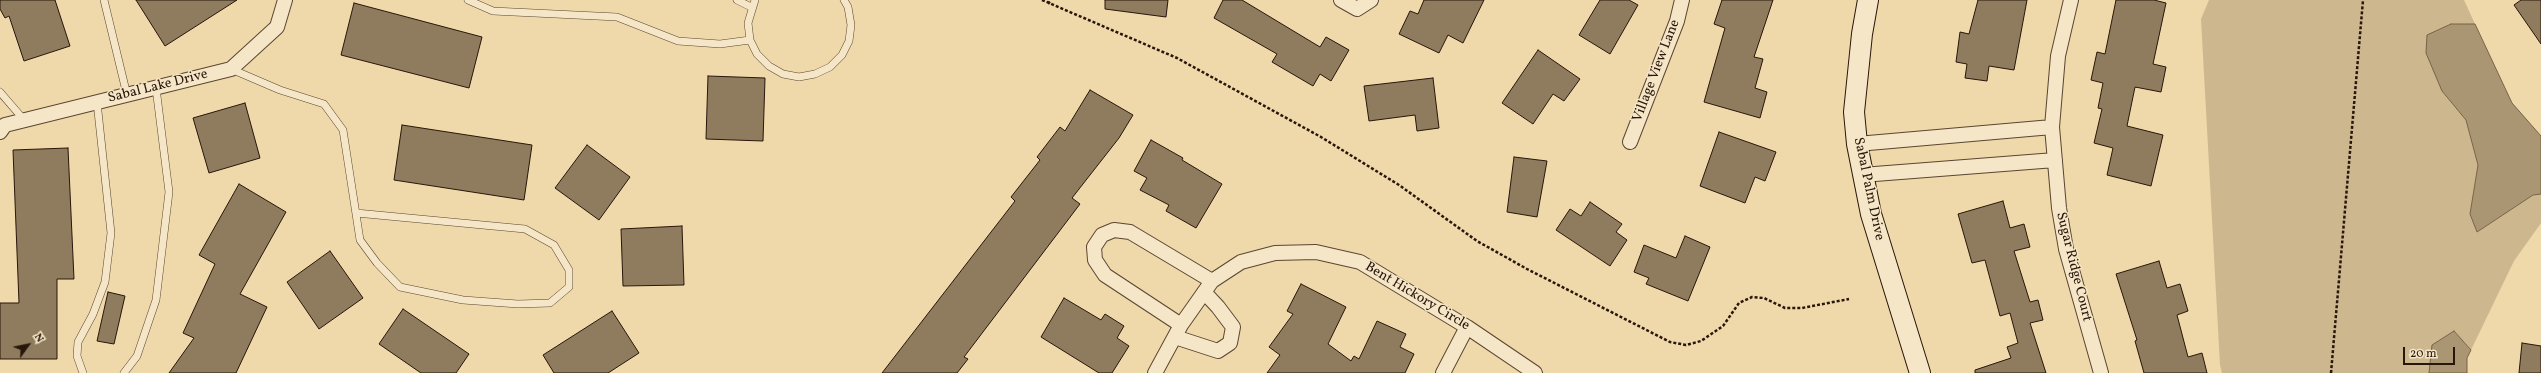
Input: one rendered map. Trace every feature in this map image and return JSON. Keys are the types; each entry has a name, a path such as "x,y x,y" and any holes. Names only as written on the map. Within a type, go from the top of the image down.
{"street":[{"name":"Sabal Lake Drive","path":"0,132 5,125 231,69 277,27 285,0"},
{"path":"1341,0 1357,9 1371,0"},
{"name":"Village View Lane","path":"1630,142 1677,21 1682,0"},
{"name":"Sabal Palm Drive","path":"1868,0 1862,34 1854,112 1857,144 1862,175 1884,258 1920,373"},
{"name":"Sugar Ridge Court","path":"2071,0 2058,56 2052,127 2059,208 2066,249 2100,373"},
{"path":"1857,144 2052,127"},
{"path":"1862,175 2055,160"},
{"path":"1114,230 1130,232 1208,287 1218,307 1233,327 1230,343 1218,351 1178,331 1104,275 1095,260 1094,247 1102,235 1114,230"},
{"name":"Bent Hickory Circle","path":"1155,373 1178,331 1208,287 1241,262 1275,253 1316,252 1360,262 1467,327 1535,373"},
{"path":"1443,373 1467,327"}],"lane":[{"path":"104,0 127,95"},
{"path":"468,0 493,11 617,17 678,41 720,44 750,40"},
{"path":"737,0 751,7"},
{"path":"755,0 751,7 748,23 750,40 757,54 769,66 783,74 799,77 815,74 830,67 842,55 849,41 851,25 848,7 844,0"},
{"path":"231,69 280,90 324,104 343,130 360,240 377,263 400,287 463,300 518,304 550,303 569,287 569,270 554,245 525,229 356,213"},
{"path":"124,373 137,356 156,300 169,192 156,88"},
{"path":"0,92 25,121"},
{"path":"83,373 77,356 78,342 93,314 104,282 111,233 97,102"}],"path":[{"path":"1042,0 1048,4 1177,58 1321,137 1399,185 1477,241 1527,269 1670,342 1686,345 1701,341 1723,326 1739,303 1752,297 1764,298 1785,308 1802,308 1849,299"},
{"path":"1048,4 1051,0"},
{"path":"2331,373 2363,0"}],"shaded area":[{"path":"2209,0 2464,0 2475,24 2451,24 2442,91 2466,120 2478,165 2470,214 2477,232 2533,195 2541,194 2541,223 2514,261 2471,350 2454,331 2432,345 2429,373 2222,373 2220,365 2201,19"},
{"path":"2451,24 2475,24 2512,103 2541,136 2541,194 2533,195 2477,232 2470,214 2478,165 2466,120 2442,91 2426,53 2427,35"},
{"path":"2454,331 2471,350 2467,358 2467,373 2429,373 2432,345"}],"building":[{"path":"0,0 55,0 70,46 24,61 9,16 5,18 0,9"},
{"path":"136,0 237,0 165,46"},
{"path":"1105,0 1168,0 1166,17 1105,9"},
{"path":"1223,0 1242,0 1320,47 1326,37 1349,50 1331,81 1320,74 1313,86 1272,62 1277,54 1214,18"},
{"path":"1424,0 1484,0 1463,43 1448,35 1439,53 1399,34 1410,11 1418,14"},
{"path":"1600,0 1629,0 1638,5 1610,54 1579,35"},
{"path":"1722,0 1773,0 1754,57 1763,59 1755,88 1767,92 1760,118 1704,102 1725,28 1714,24"},
{"path":"1978,0 2027,0 2014,70 1989,66 1987,81 1965,78 1967,64 1956,62 1960,32 1969,34"},
{"path":"2116,0 2154,0 2166,3 2153,64 2166,67 2161,92 2135,87 2127,126 2163,135 2151,186 2107,175 2113,148 2094,143 2102,109 2098,108 2103,83 2091,80 2097,52 2105,54"},
{"path":"2521,0 2541,0 2541,44 2514,5"},
{"path":"354,3 482,37 469,88 341,55"},
{"path":"1538,50 1580,79 1564,101 1553,94 1533,124 1502,103"},
{"path":"708,76 765,78 763,141 706,139"},
{"path":"1433,78 1439,128 1417,131 1415,115 1369,121 1364,86"},
{"path":"1090,90 1133,115 1119,138 1072,198 1080,204 964,357 968,359 957,373 882,373 1015,201 1011,197 1040,160 1037,157 1060,127 1065,131"},
{"path":"245,103 260,158 209,173 193,118"},
{"path":"402,125 532,145 524,200 394,180"},
{"path":"1719,132 1776,152 1765,181 1755,177 1745,203 1700,186"},
{"path":"1151,140 1183,158 1182,160 1222,184 1196,228 1166,211 1169,205 1140,190 1147,178 1134,171"},
{"path":"587,145 630,177 599,220 555,188"},
{"path":"68,148 74,279 57,279 57,359 0,359 0,303 19,303 13,150"},
{"path":"1514,157 1547,161 1537,217 1507,212"},
{"path":"239,184 286,212 240,294 267,307 236,373 169,373 194,338 183,333 215,264 199,255"},
{"path":"2003,201 2010,228 2024,224 2030,247 2014,251 2030,302 2038,300 2043,320 2030,323 2046,373 1975,373 1975,370 2011,358 2007,347 2018,343 2010,313 2000,316 1985,260 1972,263 1958,214"},
{"path":"1590,202 1622,224 1616,232 1627,240 1610,266 1556,230 1570,209 1581,216"},
{"path":"682,226 684,285 623,286 621,229"},
{"path":"1685,236 1710,247 1688,301 1646,284 1649,278 1634,272 1644,245 1676,258"},
{"path":"330,251 363,298 319,329 287,282"},
{"path":"2159,261 2167,288 2180,284 2188,311 2177,315 2188,357 2202,353 2207,373 2144,373 2135,341 2137,340 2116,274"},
{"path":"1301,284 1346,307 1328,344 1351,361 1354,356 1359,359 1377,321 1406,334 1400,347 1414,354 1405,373 1267,373 1280,355 1269,347 1293,314 1287,311"},
{"path":"108,292 125,296 114,344 97,341"},
{"path":"1064,298 1101,320 1105,314 1124,326 1117,338 1129,346 1112,373 1099,373 1041,337"},
{"path":"403,309 469,354 456,373 421,373 379,344"},
{"path":"612,311 639,353 608,373 554,373 543,355"},
{"path":"2522,343 2541,346 2541,373 2519,373"}]}
